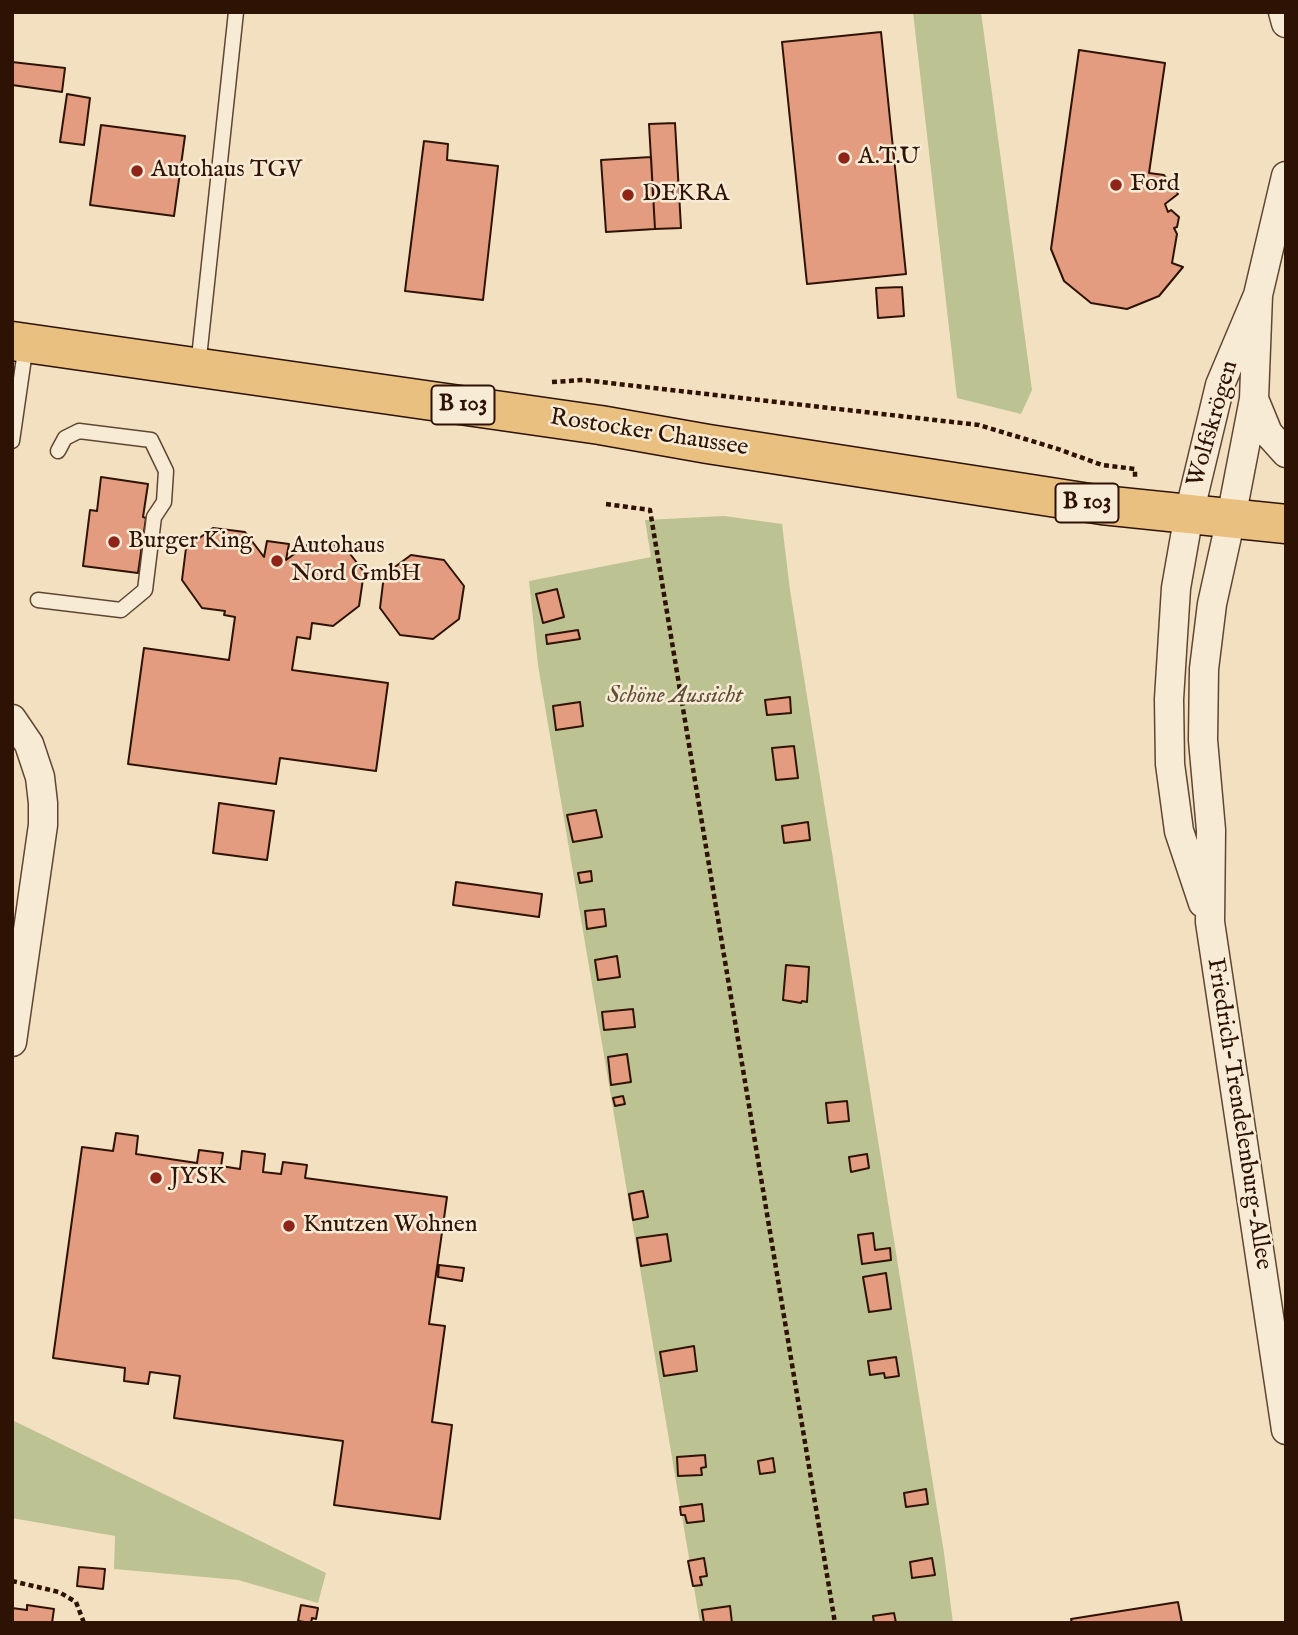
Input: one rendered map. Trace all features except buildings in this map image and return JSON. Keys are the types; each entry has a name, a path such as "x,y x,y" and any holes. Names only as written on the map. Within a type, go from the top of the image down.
{"main road":[{"name":"Rostocker Chaussee","path":"19,342 600,425 1102,505 1286,524"}],"street":[{"path":"1283,12 1286,23"},
{"name":"Wolfskrögen","path":"1189,514 1220,385 1258,295 1286,176"},
{"name":"Wolfskrögen","path":"1231,518 1254,399 1258,295"},
{"name":"Wolfskrögen","path":"1254,399 1268,433 1286,453"},
{"name":"Friedrich-Trendelenburg-Allee","path":"1189,514 1176,588 1169,699 1170,764 1179,831 1210,922"},
{"name":"Friedrich-Trendelenburg-Allee","path":"1231,518 1212,604 1204,669 1203,740 1211,830 1210,922 1286,1430"},
{"path":"12,719 29,744 40,777 43,803 43,825 12,1042"}],"lane":[{"path":"198,368 236,12"},
{"path":"12,441 19,342"},
{"path":"38,600 121,610 145,590 154,517 164,502 166,471 151,440 79,431 65,438 58,451"}],"path":[{"path":"548,383 583,380 979,425 1102,465 1136,470"},
{"path":"606,504 650,510 835,1623"},
{"path":"12,1581 59,1592 76,1602 84,1623"}],"green space":[{"path":"913,12 981,12 1032,390 1021,414 957,398"},
{"name":"Schöne Aussicht","path":"724,516 782,524 790,590 953,1623 700,1623 538,665 529,581 651,557 645,520"},
{"path":"12,1420 326,1573 318,1603 238,1580 114,1569 115,1536 12,1518"}],"place":[{"name":"A.T.U","path":"844,158"},
{"name":"Autohaus TGV","path":"137,171"},
{"name":"Ford","path":"1116,185"},
{"name":"DEKRA","path":"628,195"},
{"name":"Burger King","path":"114,542"},
{"name":"Autohaus Nord GmbH","path":"277,561"},
{"name":"JYSK","path":"156,1178"},
{"name":"Knutzen Wohnen","path":"289,1226"}]}
